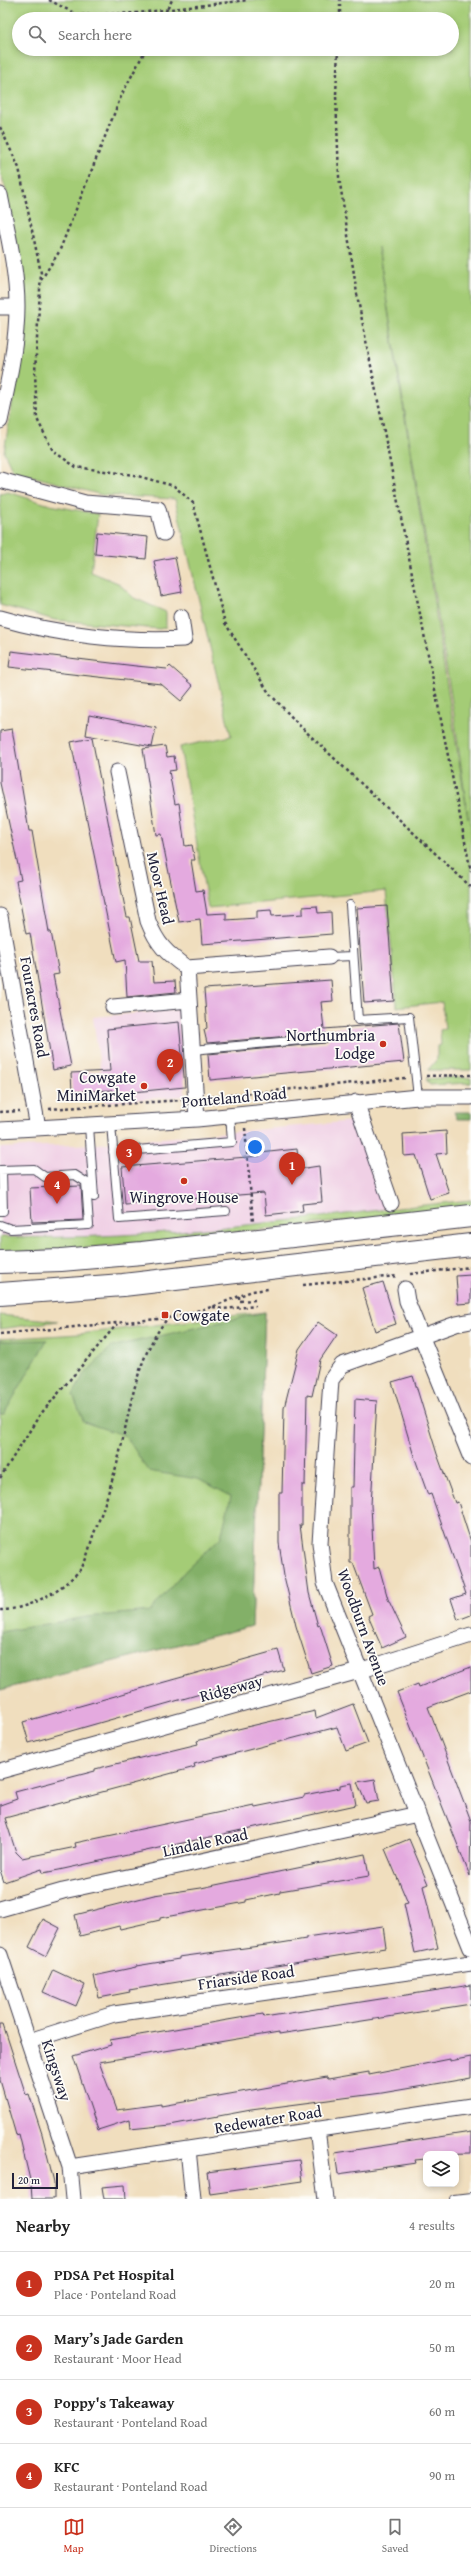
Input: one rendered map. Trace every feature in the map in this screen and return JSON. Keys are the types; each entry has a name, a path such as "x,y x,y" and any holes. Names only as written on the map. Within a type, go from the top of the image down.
{"highway":[{"path":"0,1262 61,1260 142,1253 471,1216"},
{"path":"0,1294 123,1285 471,1245"}],"street":[{"path":"0,195 14,272 17,307 12,362 0,421"},
{"path":"0,307 17,307"},
{"path":"0,480 85,503 158,508 164,532"},
{"path":"0,618 96,636 151,640 184,639 181,617"},
{"name":"Moor Head","path":"117,772 148,921 155,939 169,955 187,968"},
{"name":"Fouracres Road","path":"0,916 38,1128"},
{"path":"197,1119 187,968 329,957"},
{"path":"113,1007 189,1000"},
{"name":"Ponteland Road","path":"0,1130 197,1119 231,1120 356,1102 418,1097 471,1097"},
{"path":"356,1102 391,1203"},
{"path":"405,1290 407,1301 471,1458"},
{"name":"Woodburn Avenue","path":"471,1321 456,1324 422,1338 342,1365 331,1380 320,1543 325,1584 471,1948"},
{"name":"Ridgeway","path":"0,1770 359,1671 471,1635"},
{"name":"Lindale Road","path":"0,1909 63,1891 418,1814"},
{"name":"Kingsway","path":"0,1955 70,2167 73,2199"},
{"name":"Friarside Road","path":"29,2041 114,2014 471,1963"},
{"name":"Redewater Road","path":"70,2167 471,2106"},
{"path":"317,2129 326,2199"},
{"path":"188,2149 193,2199"}],"lane":[{"path":"350,906 358,1020 409,1017 418,1097"},
{"path":"329,957 353,956"},
{"path":"192,1050 325,1038"},
{"path":"113,1152 232,1142 231,1120"},
{"path":"111,1124 119,1220 226,1210"},
{"path":"89,1126 94,1198"},
{"path":"0,1211 3,1211 1,1171 34,1169 45,1177 75,1175 86,1182 89,1225 11,1229 0,1225"},
{"path":"455,2199 471,2196"}],"path":[{"path":"50,0 71,12"},
{"path":"167,10 172,0"},
{"path":"137,12 167,10 248,0"},
{"path":"340,0 340,12"},
{"path":"41,281 59,252 122,94 142,56"},
{"path":"338,56 336,95 339,177 358,300 471,872"},
{"path":"0,127 19,168 41,281 35,372 37,419 53,451 76,467 134,475 174,486 193,503 225,623 269,693 300,727 471,887"},
{"path":"0,1112 195,1099 416,1077 471,1075"},
{"path":"231,1120 244,1125 253,1225"},
{"path":"300,1285 471,1267"},
{"path":"0,1334 168,1318 212,1307 252,1291 272,1288"},
{"path":"238,1296 239,1301 255,1300"},
{"path":"212,1307 223,1309 256,1306"},
{"path":"0,1610 9,1610 48,1596 80,1569 99,1520 117,1464 136,1378 156,1333 168,1318"},
{"path":"0,1478 39,1416 118,1323"}],"shaded area":[{"path":"178,1010 185,1096 105,1102 93,1017"},
{"path":"354,1121 384,1209 257,1225 108,1238 0,1236 0,1148 97,1144"}],"green space":[{"path":"0,0 471,0 471,1070 428,1070 437,1059 437,1046 441,1045 440,1030 445,1029 442,1002 397,1007 386,891 208,908 180,747 231,736 175,499 102,495 13,471 4,452 19,364 24,311 21,271 6,190 0,171","holes":["378,247 454,715 468,818"]},
{"path":"8,492 50,505 98,514 91,572 118,583 134,598 166,612 166,627 160,629 55,620 0,605 0,494"},
{"path":"455,1077 471,1078 471,1083 430,1085 426,1079"},
{"path":"454,1112 471,1112 471,1119 457,1119"},
{"path":"471,1200 471,1208 57,1251 0,1252 0,1237 118,1235 177,1231 295,1220"},
{"path":"265,1312 252,1626 0,1690 0,1339 79,1334"},
{"path":"265,1312 252,1626 0,1690 0,1632 87,1617 150,1611 186,1570 221,1537 231,1496 198,1479 148,1471 126,1436 84,1422 73,1395 83,1376 111,1347"},
{"path":"0,1315 58,1321 0,1329"},
{"path":"47,1340 4,1414 0,1414 0,1341"}],"building":[{"path":"97,532 148,537 146,559 95,554"},
{"path":"175,557 182,592 161,596 154,561"},
{"path":"11,651 167,669 170,666 193,686 181,701 161,684 9,667"},
{"path":"89,715 156,728 152,747 86,735"},
{"path":"12,729 29,831 32,831 49,932 51,932 59,974 53,975 71,1066 53,1070 30,933 26,934 16,881 21,880 0,783 0,731"},
{"path":"92,738 127,917 130,917 139,961 152,961 154,982 175,981 176,992 127,997 125,960 116,962 71,742"},
{"path":"165,746 167,757 174,756 176,770 169,771 175,804 179,803 185,846 192,845 195,860 191,860 196,891 203,890 207,914 226,913 226,920 257,918 257,911 271,910 272,916 303,914 303,907 317,906 318,913 331,912 332,934 202,944 200,919 179,922 161,834 156,835 143,749"},
{"path":"387,906 394,1001 364,1003 357,908"},
{"path":"331,980 333,1001 321,1002 324,1029 399,1023 404,1062 210,1080 208,1054 325,1043 330,1038 325,1033 207,1043 204,1030 207,1029 204,989"},
{"path":"179,1022 185,1087 112,1094 112,1090 72,1092 71,1073 110,1071 107,1029"},
{"path":"446,1131 447,1153 436,1154 449,1193 430,1199 416,1155 404,1156 403,1134"},
{"path":"297,1149 299,1169 319,1166 322,1202 302,1204 303,1211 266,1215 264,1193 125,1204 122,1167 260,1156 260,1153"},
{"path":"81,1186 83,1220 32,1222 30,1188"},
{"path":"471,1275 471,1303 458,1304 456,1276"},
{"path":"383,1282 396,1324 375,1331 362,1288"},
{"path":"318,1322 337,1335 320,1360 312,1396 307,1395 305,1485 302,1485 302,1525 300,1525 309,1593 318,1626 320,1625 333,1666 311,1673 296,1626 284,1576 279,1543 279,1493 282,1493 284,1408 299,1349"},
{"path":"413,1376 437,1454 455,1503 458,1502 471,1542 471,1615 458,1620 451,1599 466,1594 431,1494 428,1495 413,1453 392,1382"},
{"path":"355,1399 377,1401 371,1505 374,1569 379,1567 388,1599 406,1637 382,1648 368,1616 372,1614 353,1563 350,1563 350,1487 353,1487"},
{"path":"278,1650 284,1670 29,1743 23,1722"},
{"path":"471,1667 471,1691 428,1707 471,1821 470,1876 397,1692 418,1684 419,1687"},
{"path":"353,1704 368,1743 346,1751 337,1727 194,1764 195,1767 5,1818 16,1852 22,1858 76,1847 75,1843 254,1805 255,1807 304,1797 304,1795 340,1788 340,1785 352,1783 356,1805 59,1870 43,1873 42,1869 4,1882 0,1870 0,1805 17,1799 15,1792 95,1771 95,1769 198,1744 197,1741 238,1729 315,1711 316,1718"},
{"path":"375,1779 379,1801 366,1803 357,1782"},
{"path":"409,1839 428,1884 423,1886 438,1948 415,1953 404,1904 408,1903 385,1849"},
{"path":"365,1854 369,1876 280,1891 280,1893 246,1900 246,1902 160,1918 160,1920 120,1929 119,1926 80,1936 75,1915 154,1895 201,1888"},
{"path":"43,1919 60,1928 46,1956 29,1947"},
{"path":"383,1926 386,1948 129,1990 130,1992 99,1998 94,1976 136,1966 179,1959 179,1957 281,1943 306,1939 306,1937"},
{"path":"53,1970 85,1985 76,2006 43,1992"},
{"path":"471,1985 471,2004 279,2034 279,2032 99,2062 117,2110 161,2104 161,2106 327,2077 328,2079 369,2072 369,2075 450,2059 450,2061 471,2057 471,2078 382,2093 251,2110 170,2125 130,2129 129,2120 98,2130 73,2056 111,2045 110,2040 263,2014 264,2017"},
{"path":"0,2024 3,2024 26,2095 29,2094 42,2134 54,2182 54,2199 32,2199 31,2184 19,2134 16,2135 0,2080"},
{"path":"471,2132 471,2153 459,2153 459,2151 423,2151 423,2159 415,2160 416,2163 338,2174 335,2153"},
{"path":"299,2160 302,2181 210,2194 207,2172"},
{"path":"125,2185 126,2199 104,2199 102,2187"}],"place":[{"name":"Northumbria Lodge","path":"383,1044"},
{"name":"Mary’s Jade Garden","path":"170,1082"},
{"name":"Cowgate MiniMarket","path":"144,1086"},
{"name":"Poppy's Takeaway","path":"129,1172"},
{"name":"Wingrove House","path":"184,1181"},
{"name":"PDSA Pet Hospital","path":"292,1185"},
{"name":"KFC","path":"57,1204"},
{"name":"Cowgate","path":"165,1315"}]}
